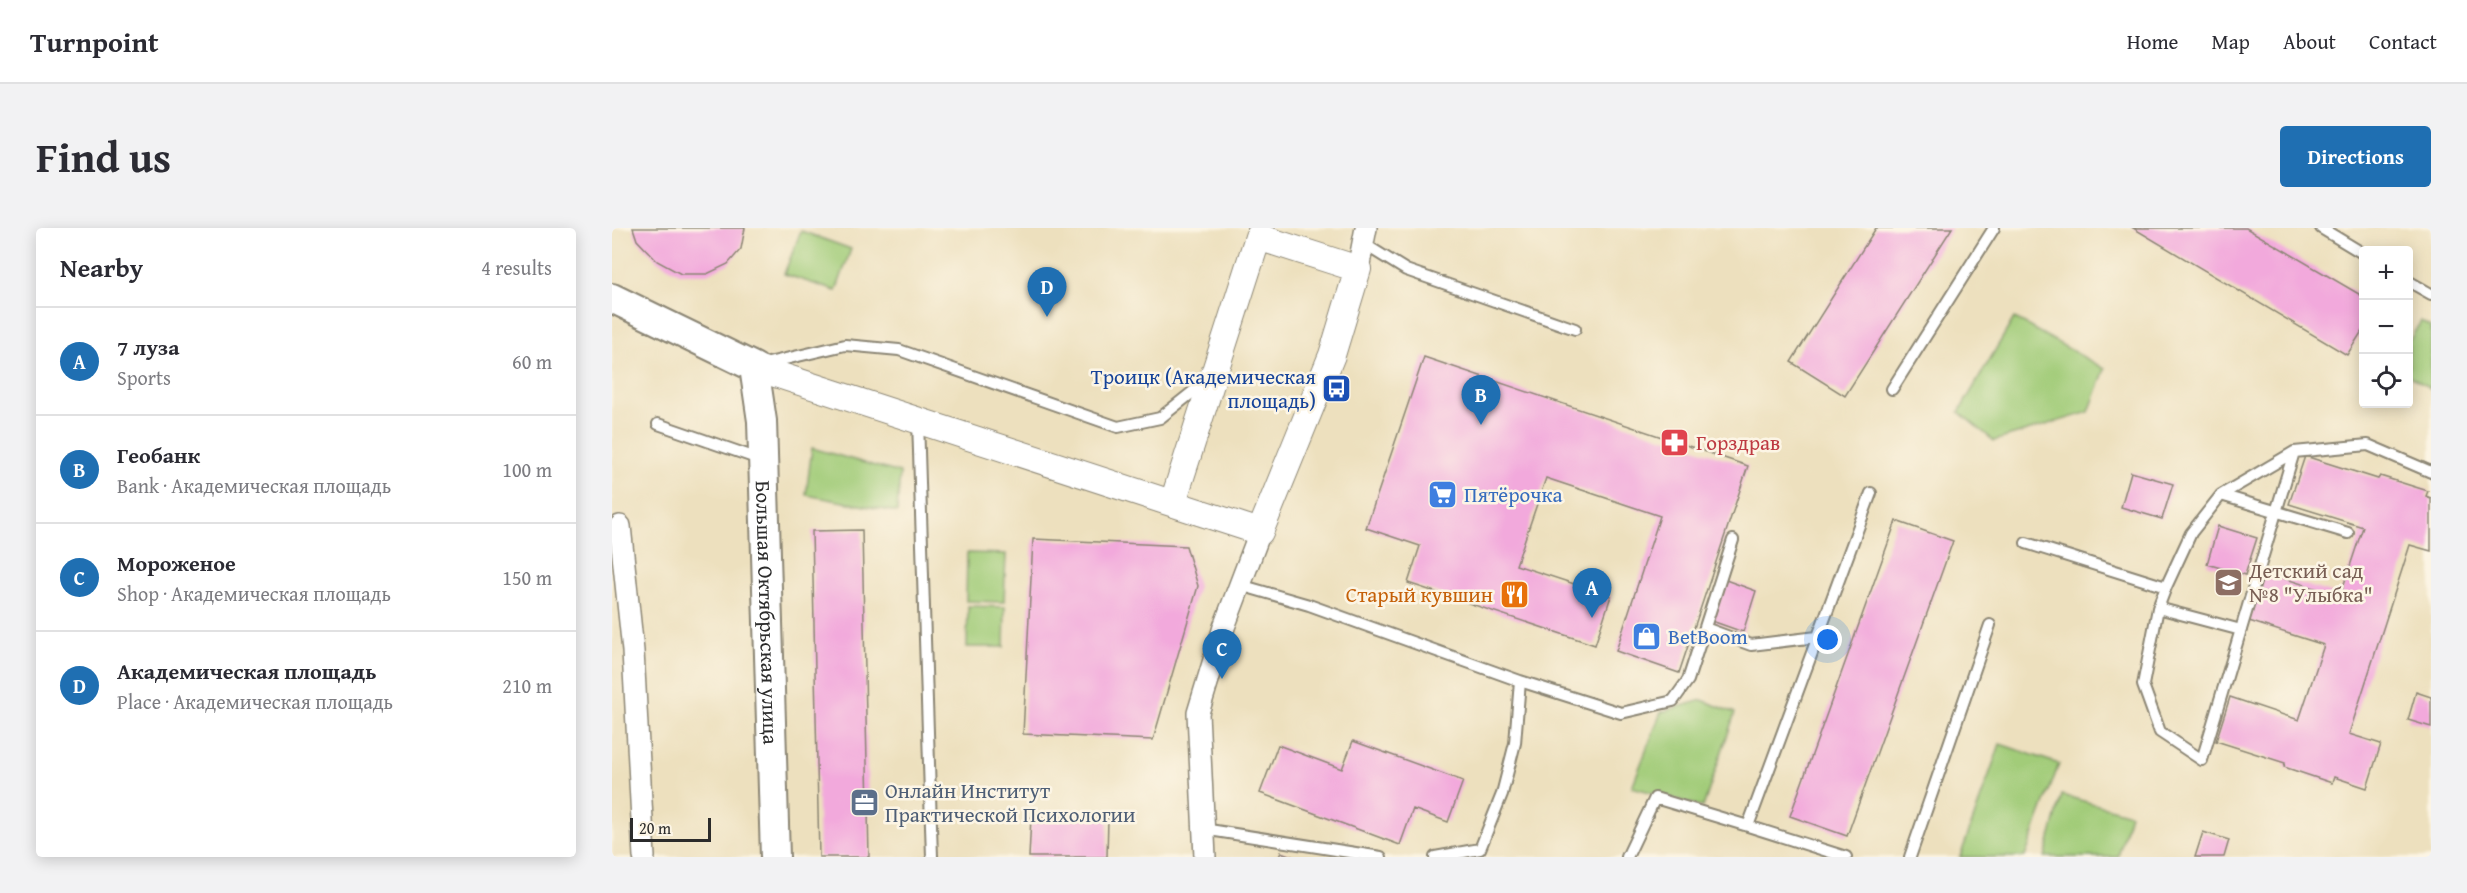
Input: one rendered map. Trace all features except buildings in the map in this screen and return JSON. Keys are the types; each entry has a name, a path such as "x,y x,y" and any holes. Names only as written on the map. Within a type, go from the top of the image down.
{"main road":[{"path":"612,298 754,367"},
{"name":"Большая Октябрьская улица","path":"754,367 762,421 775,857"}],"street":[{"path":"1205,857 1198,712 1224,627 1332,355 1358,269 1365,236"},
{"path":"1173,502 1258,237 1358,269"},
{"path":"754,367 1260,532"},
{"path":"617,521 633,651 644,857"}],"lane":[{"path":"1892,389 1994,228"},
{"path":"2321,228 2359,251"},
{"path":"1365,236 1406,270 1575,329"},
{"path":"2413,283 2431,294"},
{"path":"754,367 845,345 899,350 1118,427 1160,418 1199,387 1224,340"},
{"path":"918,420 932,857"},
{"path":"658,424 763,460"},
{"path":"2294,452 2202,760 2160,732 2143,685 2158,608 2166,587 2191,533 2221,495 2294,452 2368,445 2431,472"},
{"path":"1748,826 1870,493"},
{"path":"2221,495 2348,533"},
{"path":"1240,585 1309,605 1520,681 1622,713 1673,701 1688,680 1733,540"},
{"path":"2026,543 2166,587"},
{"path":"2158,608 2241,630"},
{"path":"1910,857 1990,625"},
{"path":"1705,628 1751,645 1817,637"},
{"path":"1435,857 1480,849 1502,794 1512,753 1520,681"},
{"path":"1628,857 1655,798 1846,857"},
{"path":"1203,829 1381,857"}],"green space":[{"path":"801,231 851,249 836,291 784,274"},
{"path":"2014,318 2105,369 2089,412 1994,441 1959,412"},
{"path":"2421,321 2431,328 2431,389 2413,378 2413,334"},
{"path":"812,448 900,473 897,512 806,495"},
{"path":"967,553 1006,554 1004,602 966,601"},
{"path":"968,606 1005,607 1004,647 967,647"},
{"path":"1702,700 1735,713 1703,807 1632,787 1661,712"},
{"path":"2000,744 2059,764 2025,857 1960,857"},
{"path":"2062,795 2130,814 2118,857 2045,857"}],"place":[{"name":"Академическая площадь","path":"1047,317"},
{"name":"Троицк (Академическая площадь)","path":"1337,388"},
{"name":"Геобанк","path":"1481,425"},
{"name":"Горздрав","path":"1675,442"},
{"name":"Пятёрочка","path":"1443,494"},
{"name":"Детский сад №8 \"Улыбка\"","path":"2228,582"},
{"name":"Старый кувшин","path":"1514,594"},
{"name":"7 луза","path":"1592,618"},
{"name":"BetBoom","path":"1647,636"},
{"name":"Мороженое","path":"1222,679"},
{"name":"Онлайн Институт Практической Психологии","path":"864,802"}]}
